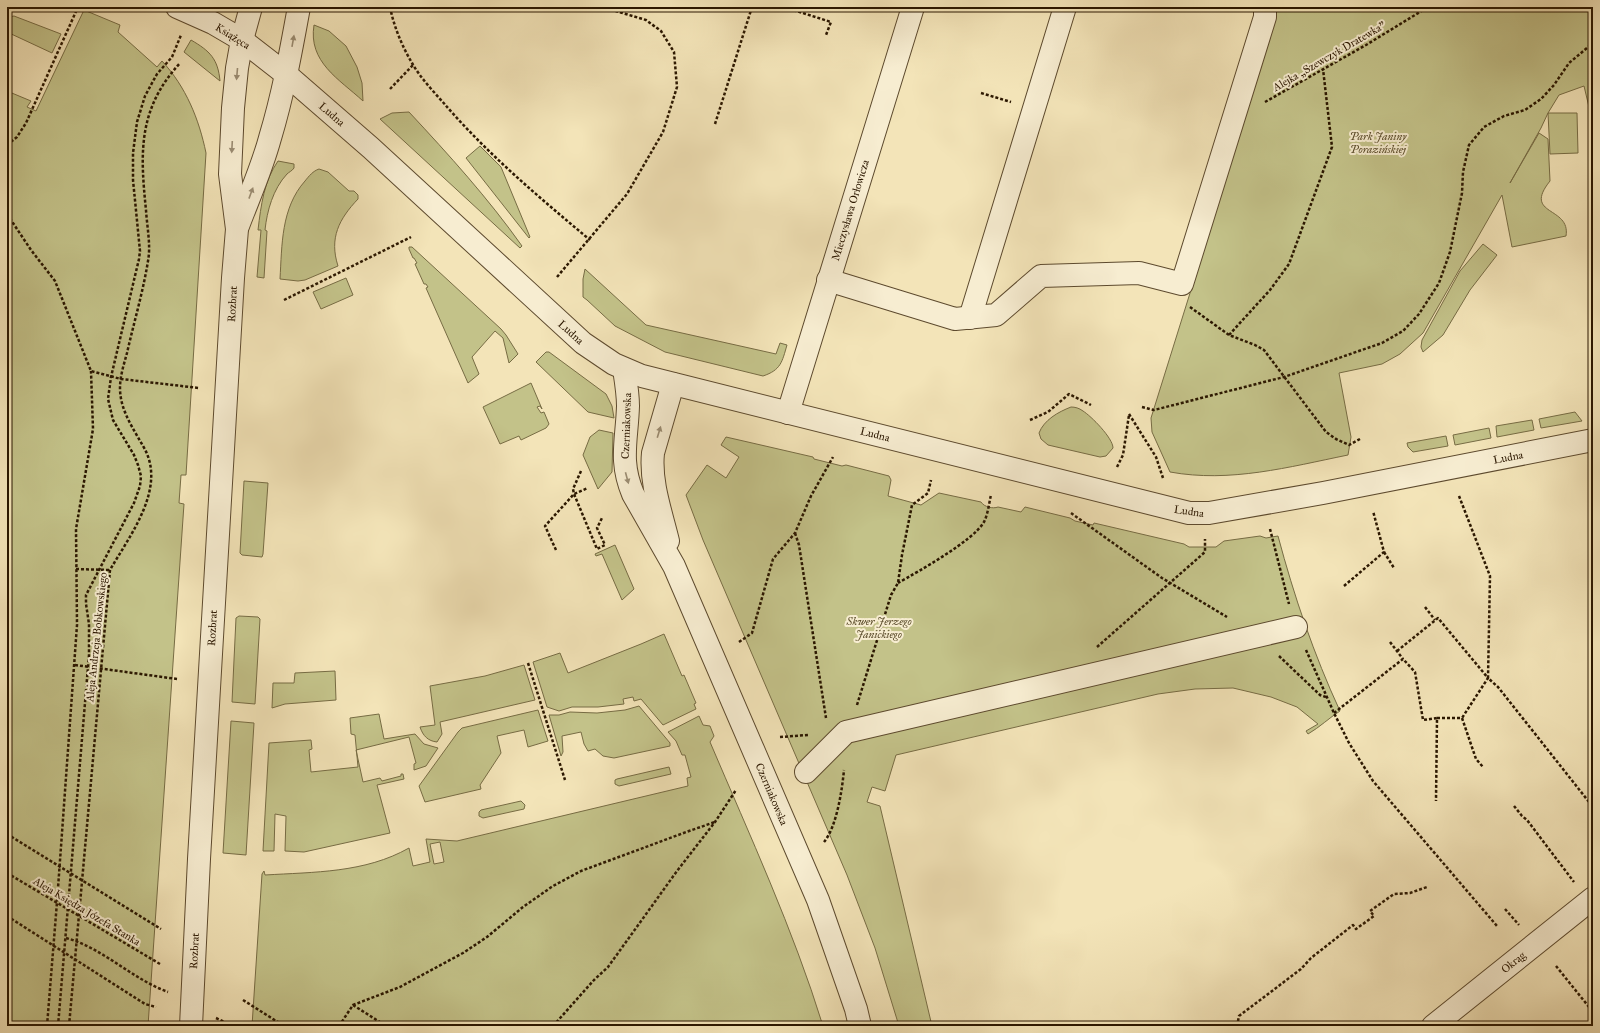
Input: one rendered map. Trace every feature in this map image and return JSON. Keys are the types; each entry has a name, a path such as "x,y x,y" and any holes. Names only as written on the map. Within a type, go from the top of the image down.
{"street":[{"name":"Książęca","path":"177,7 213,23 242,40 265,58"},
{"name":"Rozbrat","path":"191,1026 199,851 237,230 230,174 233,108 237,68 242,40 251,7"},
{"name":"Rozbrat","path":"237,230 266,151 287,75 299,7"},
{"name":"Mieczysława Orłowicza","path":"788,413 913,7"},
{"path":"970,318 1065,7"},
{"path":"828,280 955,319 996,315 1041,276 1139,273 1182,284 1265,17 1265,7"},
{"name":"Ludna","path":"265,58 287,75 371,148 583,343 604,358 624,369 673,384 1189,513 1209,513 1323,493 1593,440"},
{"name":"Czerniakowska","path":"624,369 628,406 624,452 626,476 633,494 674,566 818,900 856,1009 860,1026"},
{"name":"Czerniakowska","path":"673,384 653,452 652,474 674,566"},
{"path":"806,772 846,732 1296,627"},
{"name":"Okrąg","path":"1433,1026 1587,900"}],"path":[{"path":"7,145 17,137 26,123 78,7"},
{"path":"390,7 402,44 413,65 469,132 528,188 590,240"},
{"path":"557,277 590,240 627,194 663,132 678,87 674,52 661,31 646,20 602,7"},
{"path":"715,124 752,7"},
{"path":"784,7 831,22 826,35"},
{"name":"Alejka „Szewczyk Dratewka”","path":"1236,110 1246,113 1428,7"},
{"path":"1142,407 1154,410 1284,377 1382,343 1403,331 1419,314 1439,283 1450,252 1462,193 1462,172 1470,146 1484,127 1504,116 1525,110 1541,99 1554,85 1569,63 1593,44"},
{"path":"58,1026 89,655 89,624 86,595 134,503 140,486 141,476 134,455 114,420 109,408 108,392 140,251 133,180 133,153 136,122 145,96 152,83 157,74 172,57"},
{"name":"Aleja Andrzeja Bobkowskiego","path":"69,1026 110,570 136,525 146,502 152,479 148,455 126,416 120,388 149,254 142,178 142,154 146,124 154,101 160,87 180,63"},
{"path":"390,90 413,65"},
{"path":"1229,335 1270,290 1289,264 1332,147 1323,69"},
{"path":"981,93 1017,104"},
{"name":"Aleja Andrzeja Bobkowskiego","path":"7,214 31,250 55,281 91,371 93,429 76,529 78,625 58,902 47,1026"},
{"path":"284,300 411,236"},
{"path":"1187,305 1229,335 1260,347 1326,432 1336,439 1349,444 1360,439"},
{"path":"91,371 121,379 199,388"},
{"path":"1030,420 1048,412 1068,394 1091,405"},
{"path":"1117,466 1123,455 1129,414 1156,457 1163,478"},
{"path":"740,642 752,632 773,559 795,533 811,496 833,457"},
{"path":"581,471 573,488 574,494 597,549 605,546 597,528 602,518"},
{"path":"824,842 829,835 842,793 846,732 856,706 891,595 898,583 912,505 928,493 931,480"},
{"path":"556,550 545,526 574,494 588,488"},
{"path":"898,583 923,568 975,532 984,521 991,495"},
{"path":"1459,496 1490,576 1488,678 1462,718"},
{"path":"1373,511 1384,552 1394,568"},
{"path":"1071,513 1170,582 1236,623 1273,651 1320,695 1326,697"},
{"path":"1270,529 1296,627 1326,697 1349,743 1373,780 1497,926"},
{"path":"795,533 800,545 826,718 846,732"},
{"path":"1098,673 1095,649 1204,552 1205,539"},
{"path":"1344,586 1384,552"},
{"path":"76,569 110,570"},
{"path":"1425,607 1435,620"},
{"path":"1397,651 1438,618 1488,678 1498,687 1593,807"},
{"path":"1390,642 1415,672 1422,720 1437,718 1462,718"},
{"path":"1334,713 1404,659"},
{"path":"528,663 565,780"},
{"path":"74,665 177,679"},
{"path":"1436,801 1437,718"},
{"path":"1462,718 1476,759 1483,767"},
{"path":"553,1026 594,980 608,967 677,871 715,822 736,790"},
{"path":"1514,806 1527,820 1587,900"},
{"path":"339,1026 353,1005 400,987 463,954 487,937 523,907 553,886 581,871 715,822"},
{"path":"7,834 161,929"},
{"name":"Aleja Księdza Józefa Stanka","path":"7,873 160,964"},
{"path":"1237,1026 1239,1016 1301,969 1311,958 1353,925 1356,929 1374,916 1370,911 1394,894 1410,893 1427,887"},
{"path":"1505,909 1523,930"},
{"path":"7,916 145,1004 156,1007"},
{"path":"66,938 76,941 150,985 173,993"},
{"path":"1556,966 1593,1012"},
{"path":"243,1000 284,1026"},
{"path":"353,1005 386,1026"},
{"path":"212,1016 232,1026"}],"green space":[{"name":"Park Janiny Porazińskiej","path":"1273,7 1593,7 1593,124 1584,86 1559,95 1510,183 1539,133 1548,139 1550,181 1543,192 1541,200 1544,206 1562,220 1566,226 1566,236 1512,247 1502,195 1423,333 1400,354 1382,364 1339,373 1351,437 1348,455 1282,469 1237,475 1192,475 1170,472 1152,432 1151,418 1245,117"},
{"path":"84,10 120,25 118,32 157,67 162,61 185,93 200,128 206,153 186,475 181,475 179,503 184,504 148,1026 7,1026 7,91 31,101 27,107 36,111"},
{"path":"14,16 61,34 52,53 7,32 7,22 9,17"},
{"path":"314,25 329,31 346,46 357,67 362,83 363,101 335,77 321,60 313,38"},
{"path":"191,40 212,56 219,73 220,81 184,52"},
{"path":"409,112 482,194 522,246 520,248 380,119 392,113"},
{"path":"1548,113 1577,113 1578,153 1550,154"},
{"path":"480,146 501,167 530,237 529,238 466,158"},
{"path":"278,161 294,164 294,168 282,180 274,193 267,215 265,230 267,231 264,278 257,277 261,230 258,230 262,202 269,177"},
{"path":"319,169 328,172 349,191 354,191 358,195 358,199 351,206 341,222 335,238 335,256 338,266 305,280 298,281 280,279 282,240 291,203 307,179 313,172"},
{"path":"1483,244 1497,255 1470,290 1443,335 1423,352 1421,347 1422,340 1460,271"},
{"path":"409,247 412,247 501,329 518,354 509,363 503,338 495,331 472,357 479,374 468,383 426,288 428,287 424,284 415,264 417,263 413,258"},
{"path":"585,269 646,325 776,354 780,343 787,345 782,361 774,371 763,376 665,352 615,326 583,297 583,279"},
{"path":"346,278 353,295 321,309 313,292"},
{"path":"546,352 549,352 606,394 612,406 614,418 588,412 536,362"},
{"path":"531,383 542,409 540,406 537,407 541,413 544,412 549,424 546,428 521,440 519,436 500,444 483,407"},
{"path":"1071,407 1076,407 1082,410 1106,433 1113,448 1106,456 1100,457 1048,445 1041,439 1039,433 1044,424 1056,414"},
{"path":"1575,412 1582,421 1541,428 1539,419"},
{"path":"1532,420 1534,430 1497,437 1496,426"},
{"path":"1489,428 1491,438 1455,445 1453,435"},
{"path":"599,430 613,433 612,472 598,489 583,455 590,437"},
{"path":"1446,436 1448,446 1413,452 1408,447 1407,443"},
{"name":"Skwer Jerzego Janickiego","path":"726,437 813,457 814,459 842,466 846,465 889,476 891,480 888,496 921,505 939,493 981,502 991,508 998,507 1021,512 1025,507 1070,518 1075,521 1093,525 1094,523 1184,544 1189,547 1216,547 1224,541 1260,536 1266,538 1278,536 1305,625 1340,711 1308,734 1306,731 1318,724 1297,707 1271,697 1233,688 1195,689 1158,694 896,755 885,791 872,787 867,802 880,806 932,1026 899,1026 875,948 847,875 703,540 686,495 707,465 726,478 739,457 721,445"},
{"path":"244,481 268,483 262,557 242,555 240,553"},
{"path":"615,545 634,589 622,600 602,554 596,556 595,554"},
{"path":"239,616 258,617 260,619 255,704 232,702 236,618"},
{"path":"664,634 682,676 684,675 696,703 694,704 696,709 663,725 641,699 634,701 633,697 623,699 624,704 598,707 572,707 559,711 547,707 533,662 560,653 568,673"},
{"path":"524,665 535,700 440,722 442,734 437,742 428,739 424,735 420,727 435,725 430,686 485,676"},
{"path":"335,671 336,700 285,704 272,708 273,683 294,683 295,673"},
{"path":"639,706 670,743 670,746 614,758 603,756 595,749 588,751 584,744 581,732 562,736 563,752 561,756 549,715 559,715 570,712 597,713 625,710"},
{"path":"538,710 548,741 528,747 524,730 497,736 501,753 480,785 481,789 425,802 419,786 462,728"},
{"path":"379,714 384,739 415,734 424,744 438,748 426,766 414,770 414,764 416,763 409,737 356,750 355,735 351,734 350,718"},
{"path":"699,716 703,725 710,726 714,736 710,742 785,918 823,1026 252,1026 262,874 264,871 265,875 339,870 375,862 409,848 413,866 430,862 426,839 457,841 688,786 687,778 691,777 685,755 682,755 676,741 668,732","holes":["440,842 444,862 434,864 430,844"]},
{"path":"231,721 254,723 246,855 223,853"},
{"path":"311,740 312,749 309,750 311,772 358,767 357,753 363,782 380,778 382,781 401,776 401,774 403,774 404,779 377,785 390,833 304,852 285,851 286,816 275,814 274,851 263,851 269,743"},
{"path":"669,767 671,774 619,786 615,784 615,780 617,779"},
{"path":"521,801 525,805 524,809 483,818 479,816 479,812 481,810"}]}
